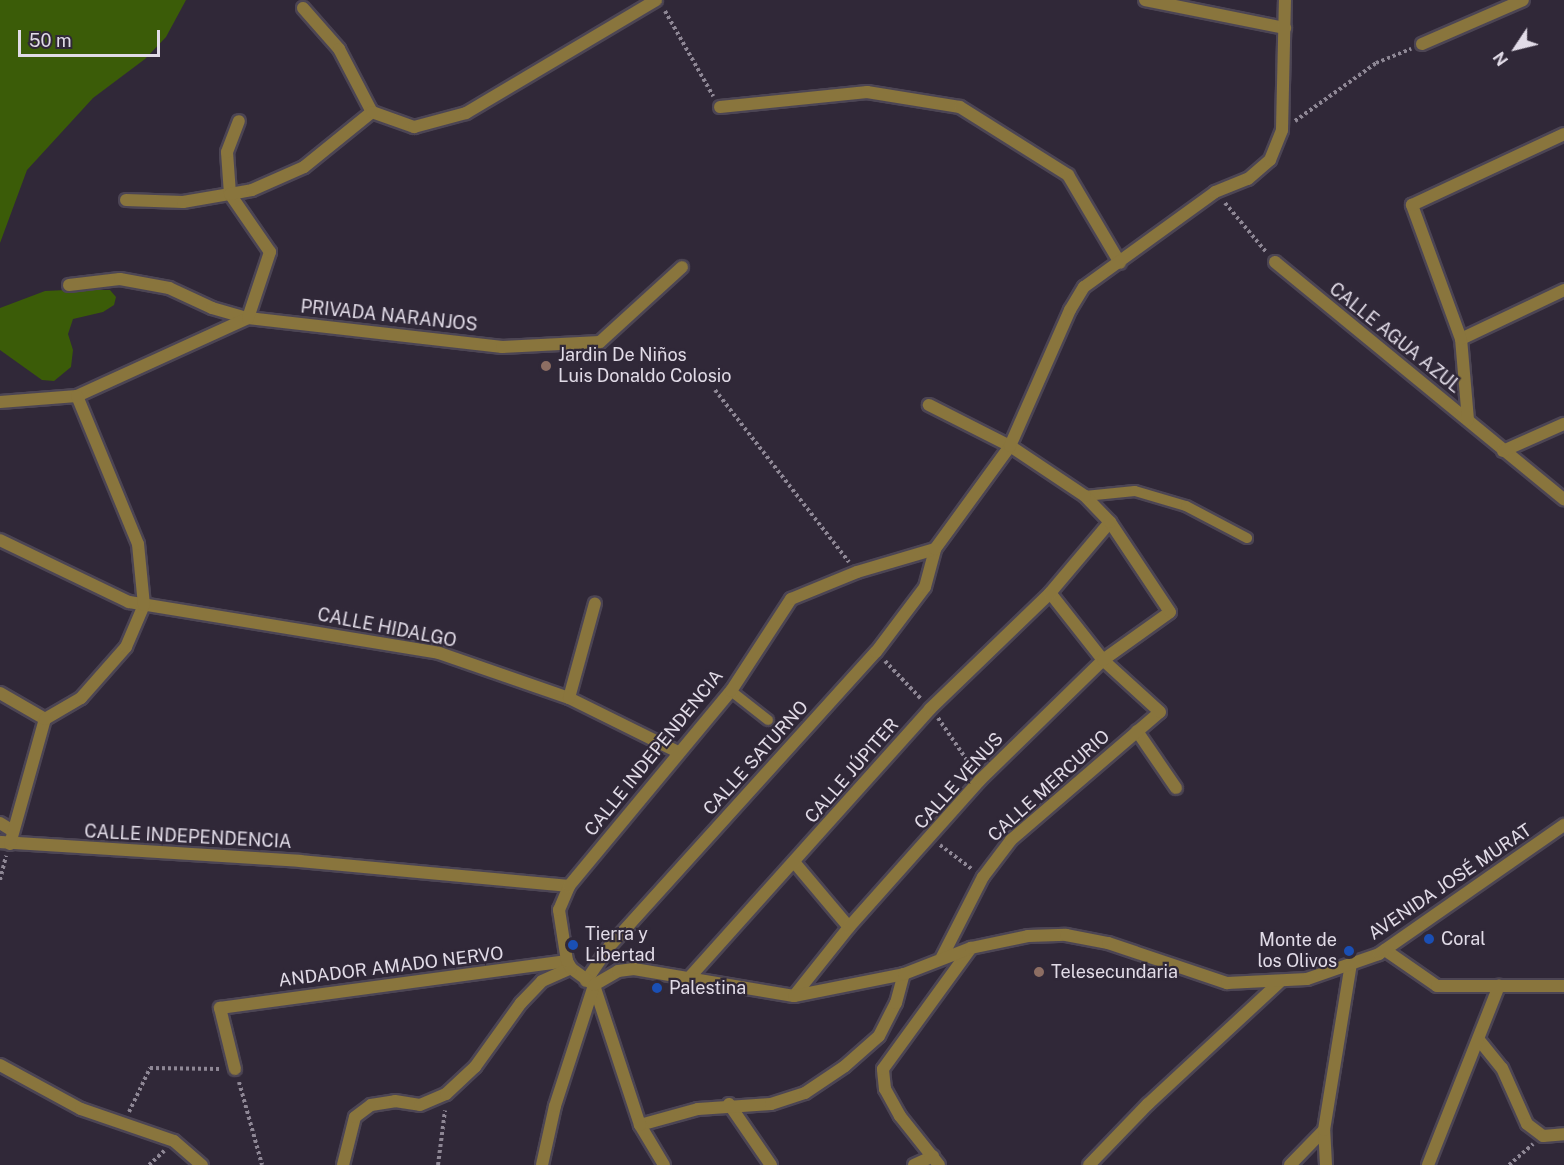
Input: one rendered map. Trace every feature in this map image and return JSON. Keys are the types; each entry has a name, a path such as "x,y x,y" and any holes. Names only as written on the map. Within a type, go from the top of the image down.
{"street":[{"path":"303,8 339,49 372,112 414,128 466,113 658,0"},
{"path":"1145,0 1285,28"},
{"path":"935,549 1010,446 1070,309 1084,287 1215,192 1248,179 1269,160 1282,130 1285,0"},
{"path":"1422,44 1523,0"},
{"path":"720,107 867,92 960,107 1068,175 1120,263"},
{"path":"126,200 183,202 252,190 304,168 372,112"},
{"path":"0,402 77,396 248,318 270,252 230,194 226,152 238,121"},
{"path":"1468,420 1461,339 1412,205 1564,134"},
{"name":"CALLE AGUA AZUL","path":"1275,262 1564,499"},
{"name":"PRIVADA NARANJOS","path":"69,285 130,280 169,288 212,308 248,318 502,346 600,342 682,267"},
{"path":"1461,339 1564,290"},
{"path":"5,843 13,831 45,719 81,698 126,647 144,605 138,544 77,396"},
{"path":"929,405 1010,446 1086,496 1110,522"},
{"path":"1503,451 1564,424"},
{"name":"CALLE JÚPITER","path":"688,979 930,709 1050,593 1110,522"},
{"name":"CALLE VENUS","path":"794,996 849,927 931,838 980,780 1103,660 1170,612 1110,522"},
{"name":"CALLE HIDALGO","path":"0,540 129,602 439,653 569,698 678,752"},
{"name":"CALLE INDEPENDENCIA","path":"5,843 300,861 569,886 731,691 791,599 857,572 935,549"},
{"name":"CALLE SATURNO","path":"590,983 609,947 876,652 925,587 933,567 935,549"},
{"path":"1050,593 1103,660"},
{"path":"569,698 595,603"},
{"name":"CALLE MERCURIO","path":"941,959 982,877 1011,840 1160,712 1103,660"},
{"path":"0,693 45,719"},
{"path":"1137,731 1176,788"},
{"path":"0,823 13,831"},
{"name":"AVENIDA JOSÉ MURAT","path":"590,983 605,976 634,969 794,996 904,974 971,948 1028,936 1066,935 1108,943 1227,983 1307,979 1385,950 1564,825"},
{"path":"794,862 849,927"},
{"path":"569,886 559,910 569,965 590,983 640,1125 664,1165"},
{"path":"914,1165 936,1160 900,1116 885,1089 883,1069 971,948"},
{"path":"1385,950 1437,986 1564,986"},
{"path":"1326,1165 1324,1130 1351,964"},
{"path":"343,1165 355,1117 372,1105 395,1101 420,1105 446,1094 475,1067 521,1003 542,981 569,965"},
{"name":"ANDADOR AMADO NERVO","path":"235,1069 220,1008 569,965"},
{"path":"640,1125 729,1104 771,1104 806,1093 845,1066 879,1036 896,1003 904,974"},
{"path":"1089,1165 1148,1104 1281,981"},
{"path":"542,1165 555,1106 590,983"},
{"path":"1428,1165 1499,986"},
{"path":"1479,1040 1502,1068 1527,1124 1543,1136 1564,1134"},
{"path":"0,1065 81,1109 174,1141 202,1165"},
{"path":"729,1104 771,1165"},
{"path":"1290,1165 1324,1130"}],"lane":[{"path":"1086,496 1135,491 1186,506 1247,538"},
{"path":"731,691 768,720"}],"path":[{"path":"658,0 720,107"},
{"path":"1282,130 1376,63 1422,44"},
{"path":"1215,192 1275,262"},
{"path":"715,390 857,572"},
{"path":"876,652 930,709 980,780"},
{"path":"931,838 982,877"},
{"path":"0,880 5,843"},
{"path":"124,1123 150,1068 235,1069 261,1165"},
{"path":"438,1165 441,1160 446,1094"},
{"path":"1509,1165 1543,1136"}],"green space":[{"path":"0,0 186,0 166,37 145,59 93,98 27,170 0,243"},
{"path":"110,290 116,297 114,305 103,312 73,319 68,334 73,350 71,367 54,381 42,380 0,350 0,308 45,291"}],"place":[{"name":"Jardin De Niños Luis Donaldo Colosio","path":"546,366"},
{"name":"Coral","path":"1429,939"},
{"name":"Tierra y Libertad","path":"573,945"},
{"name":"Monte de los Olivos","path":"1349,951"},
{"name":"Telesecundaria","path":"1039,972"},
{"name":"Palestina","path":"657,988"}]}
